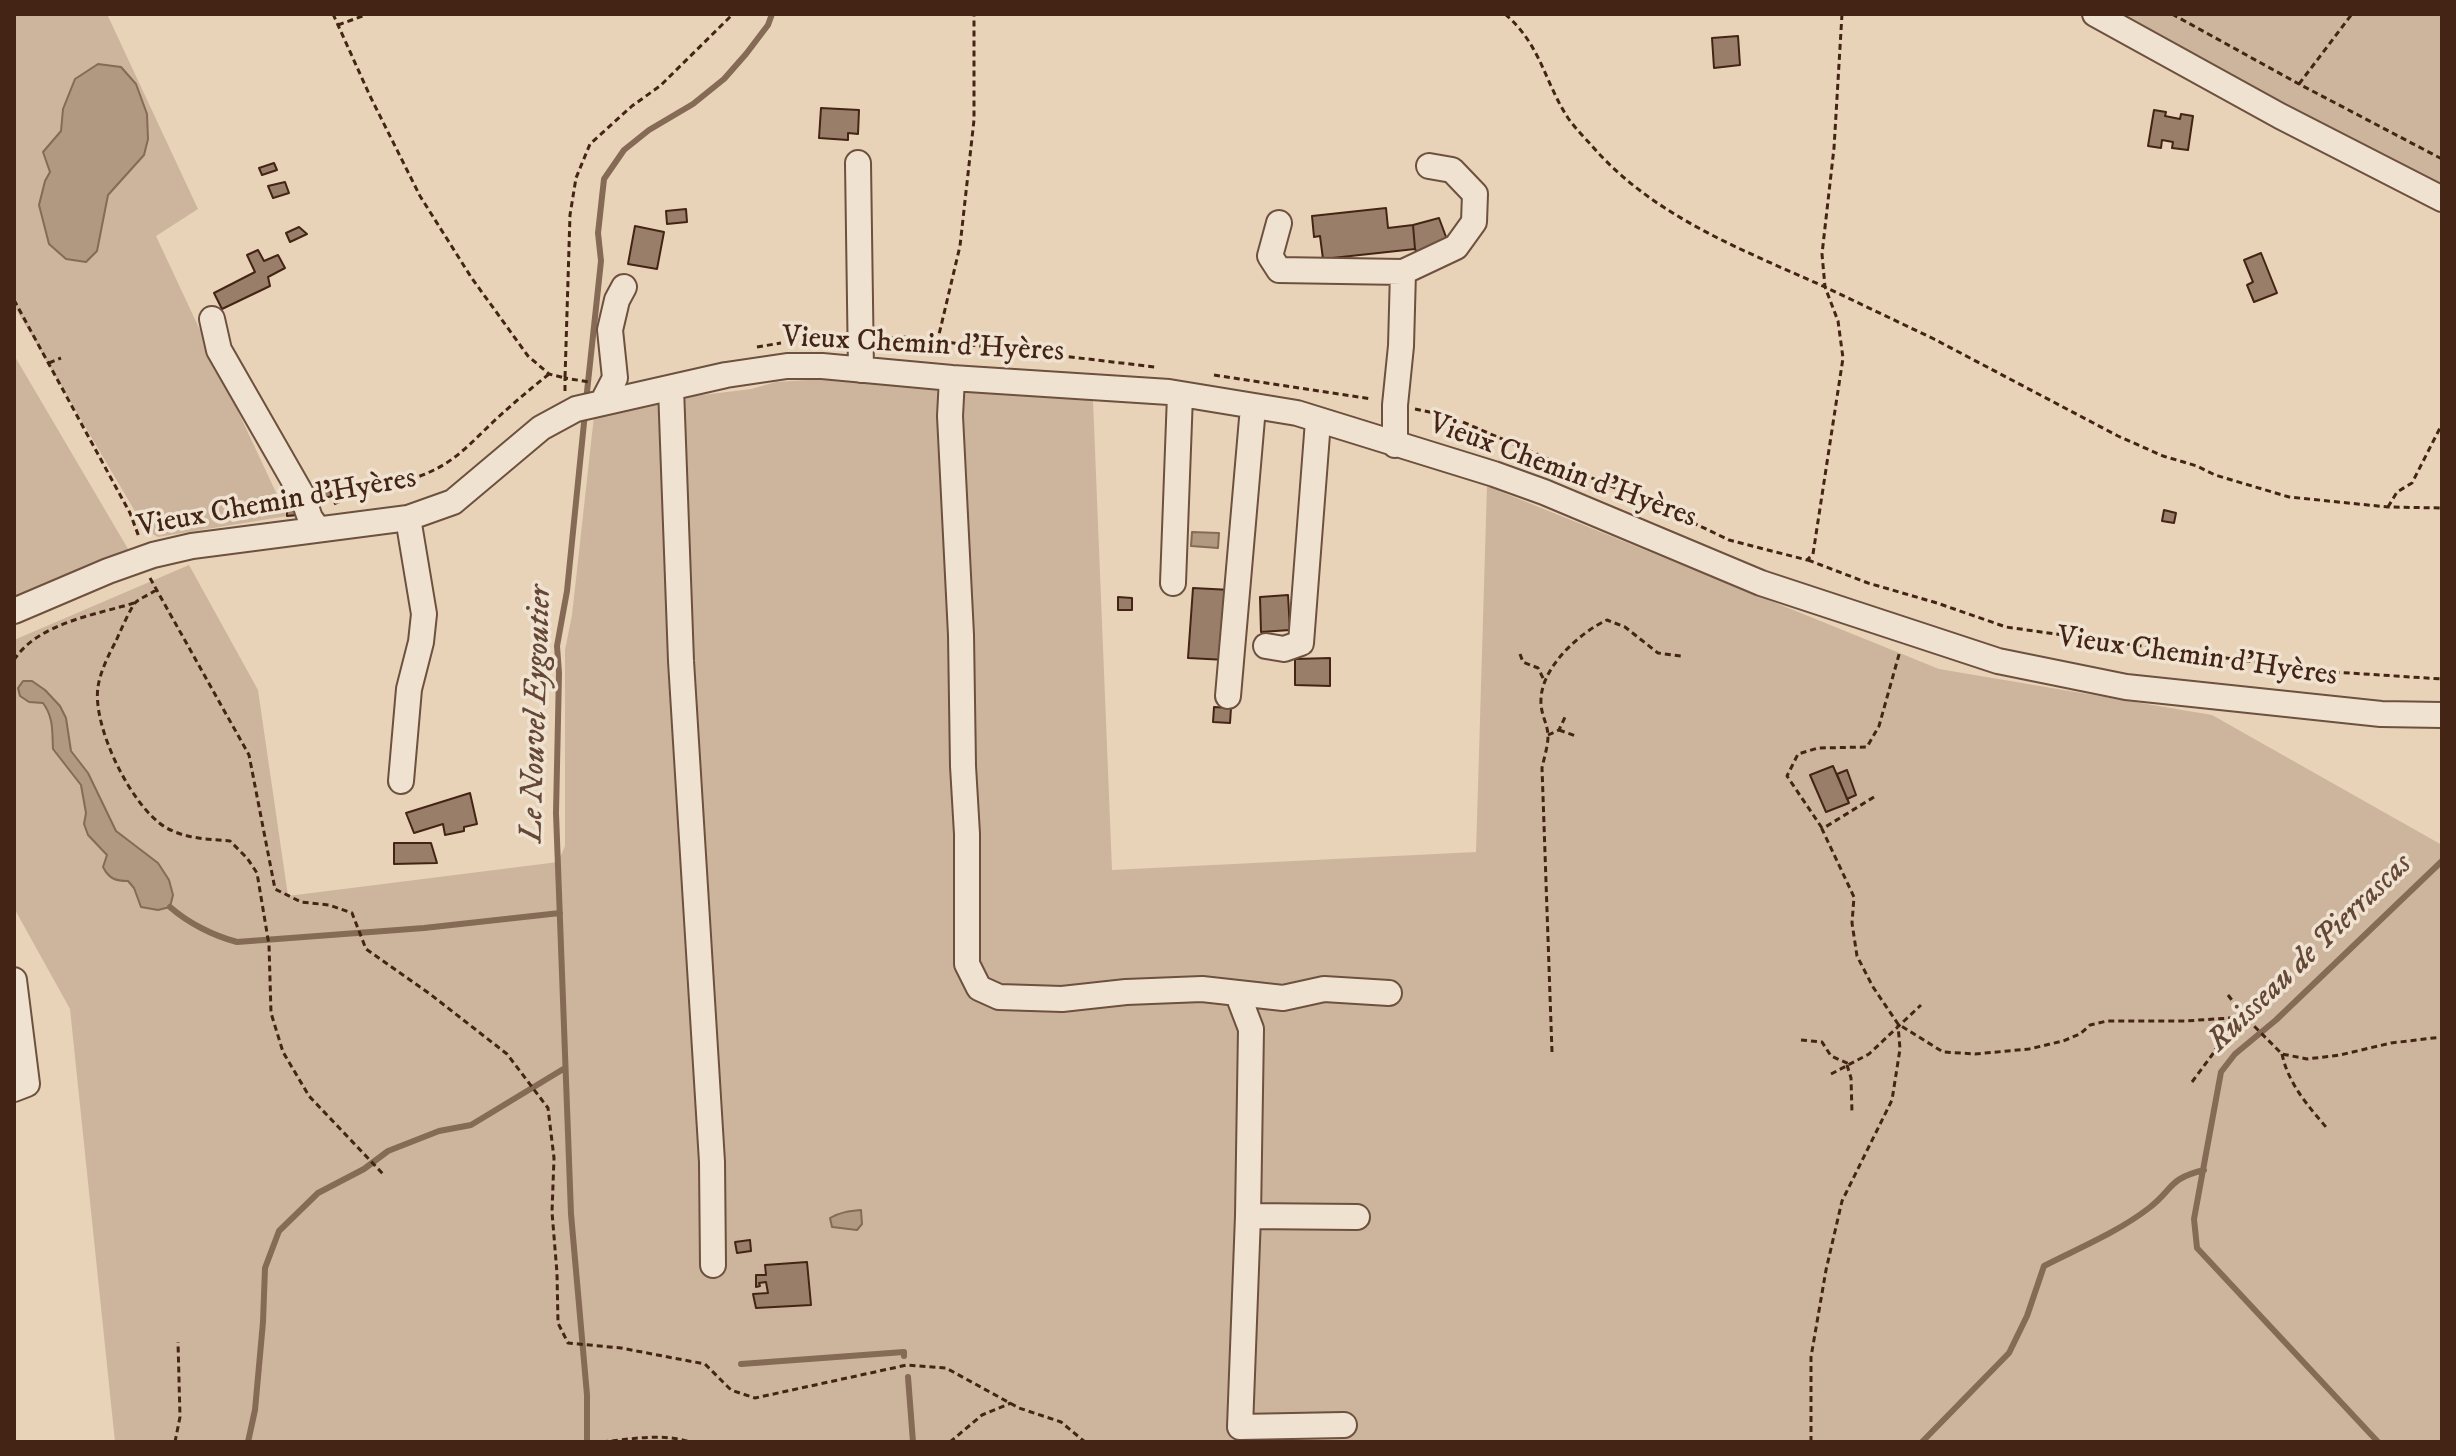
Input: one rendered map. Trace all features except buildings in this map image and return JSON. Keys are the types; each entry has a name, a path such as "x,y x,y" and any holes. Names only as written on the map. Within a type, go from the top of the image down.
{"street":[{"path":"2095,14 2280,116 2442,199"},
{"path":"858,163 861,370"},
{"path":"1279,223 1270,256 1279,270 1403,272 1456,247 1474,222 1475,194 1452,170 1429,166"},
{"path":"1395,445 1403,272"},
{"path":"602,403 615,378 610,330 617,300 624,287"},
{"path":"212,319 219,350 302,495 314,524"},
{"name":"Vieux Chemin d'Hyères","path":"14,611 140,559 192,546 314,524 408,518 453,502 541,428 576,409 726,375 787,366 822,366 1169,392 1297,413 1494,474 1761,583 1998,661 2126,687 2381,714 2442,715"},
{"path":"952,378 950,416 967,834 967,964 979,988 999,997 1062,999 1126,992 1202,989 1283,998 1324,989 1389,993"},
{"path":"671,388 681,661 712,1162 713,1265"},
{"path":"1173,583 1180,395"},
{"path":"1228,696 1253,407"},
{"path":"1266,646 1284,649 1301,643 1318,421"},
{"path":"401,781 409,689 421,642 424,614 408,518"},
{"path":"14,980 27,1084 14,1089"},
{"path":"1238,995 1251,1029 1240,1427 1344,1425"},
{"path":"1248,1216 1357,1217"}],"path":[{"path":"333,14 420,196 471,277 528,356 549,374 565,378 570,215 576,178 590,144 632,106 660,86 733,14"},
{"path":"338,25 368,14"},
{"path":"937,343 954,280 962,231 974,120 974,14"},
{"path":"1505,14 1530,40 1568,118 1610,167 1669,213 1934,339 2118,436 2163,456 2289,497 2388,507 2442,508"},
{"path":"1807,560 1813,554 1843,358 1838,321 1825,287 1822,254 1834,148 1842,14"},
{"path":"2172,14 2442,159"},
{"path":"2299,84 2352,14"},
{"path":"14,300 130,513 141,543 140,559 249,755 275,889 301,902 329,905 352,913 366,949 507,1054 548,1108 554,1158 552,1212 558,1323 568,1343 594,1344 705,1364 731,1390 755,1398 907,1365 946,1368 1011,1403 1061,1422 1085,1442"},
{"path":"49,363 61,358"},
{"path":"314,524 340,501 365,491 403,483 454,459 520,396 549,374"},
{"path":"1395,405 1449,416 1729,540 1807,560 2006,627 2318,671 2442,679"},
{"path":"2388,507 2397,492 2412,483 2442,424"},
{"path":"14,660 22,647 49,632 134,603 157,589"},
{"path":"134,603 98,685 97,704 108,748 137,800 163,826 193,838 230,841 257,873 269,945 271,1013 283,1052 309,1096 383,1174"},
{"path":"1544,680 1571,646 1590,628 1607,620 1625,627 1658,653 1681,656"},
{"path":"1905,632 1879,726 1867,747 1818,748 1798,754 1787,776 1822,829 1854,897 1852,923 1857,956 1898,1024 1943,1052 1975,1054 2029,1049 2063,1041 2080,1034 2090,1025 2107,1021 2247,1020"},
{"path":"1520,654 1523,662 1538,668 1544,680 1541,716 1548,735 1542,768 1552,1052"},
{"path":"1548,735 1559,730 1566,715"},
{"path":"1559,730 1576,736"},
{"path":"1822,829 1874,797"},
{"path":"2228,995 2247,1020 2280,1052 2285,1069 2304,1101 2326,1127"},
{"path":"1831,1074 1869,1054 1921,1005"},
{"path":"2192,1082 2235,1019"},
{"path":"1811,1442 1811,1357 1826,1270 1842,1201 1892,1100 1900,1049 1898,1024"},
{"path":"2280,1052 2307,1059 2442,1037"},
{"path":"1801,1040 1822,1042 1831,1056 1848,1065 1852,1113"},
{"path":"175,1442 180,1417 178,1342"},
{"path":"950,1442 982,1415 1011,1403"},
{"path":"602,1442 677,1437 690,1442"}],"shaded area":[{"path":"16,14 107,14 198,209 156,236 287,516 158,537 146,530 14,306"},
{"path":"2114,14 2442,14 2442,189"},
{"path":"98,64 121,67 136,84 147,114 148,139 144,155 108,195 97,251 86,262 66,259 49,244 39,205 50,172 43,152 61,131 63,109 75,79"},
{"path":"14,355 131,554 83,567 14,597"},
{"path":"824,379 1093,400 1112,870 1476,852 1487,486 1939,669 2212,715 2442,845 2442,1442 115,1442 70,1009 14,908 14,640 189,565 258,690 288,896 558,862 565,846 565,650 572,615 594,416 776,382"},
{"path":"1192,532 1219,533 1218,548 1191,546"},
{"path":"23,681 32,681 60,706 66,718 71,751 88,773 116,831 158,863 169,880 173,895 170,907 158,910 141,907 128,881 113,878 105,871 103,867 107,855 88,835 84,824 86,813 81,785 53,749 51,720 43,703 29,702 20,696 18,688"},
{"path":"861,1210 862,1224 857,1230 832,1227 830,1218"}],"waterway":[{"name":"Le Nouvel Eygoutier","path":"586,401 601,261 598,233 604,179 624,150 649,130 693,104 724,79 768,25 772,14"},
{"name":"Le Nouvel Eygoutier","path":"585,413 567,591 557,646 556,813 571,1214 587,1395 587,1442"},
{"name":"Ruisseau de Pierrascas","path":"2378,1442 2197,1248 2194,1219 2221,1072 2235,1054 2276,1020 2442,861"},
{"path":"170,907 202,928 237,942 424,928 560,913"},
{"path":"248,1442 255,1410 265,1268 279,1231 318,1193 364,1169 388,1151 439,1131 471,1125 565,1068"},
{"path":"1922,1442 2009,1353 2027,1316 2044,1266 2124,1225 2149,1208 2177,1181 2204,1170"},
{"path":"741,1364 904,1352 904,1356"},
{"path":"908,1377 913,1442"}]}
